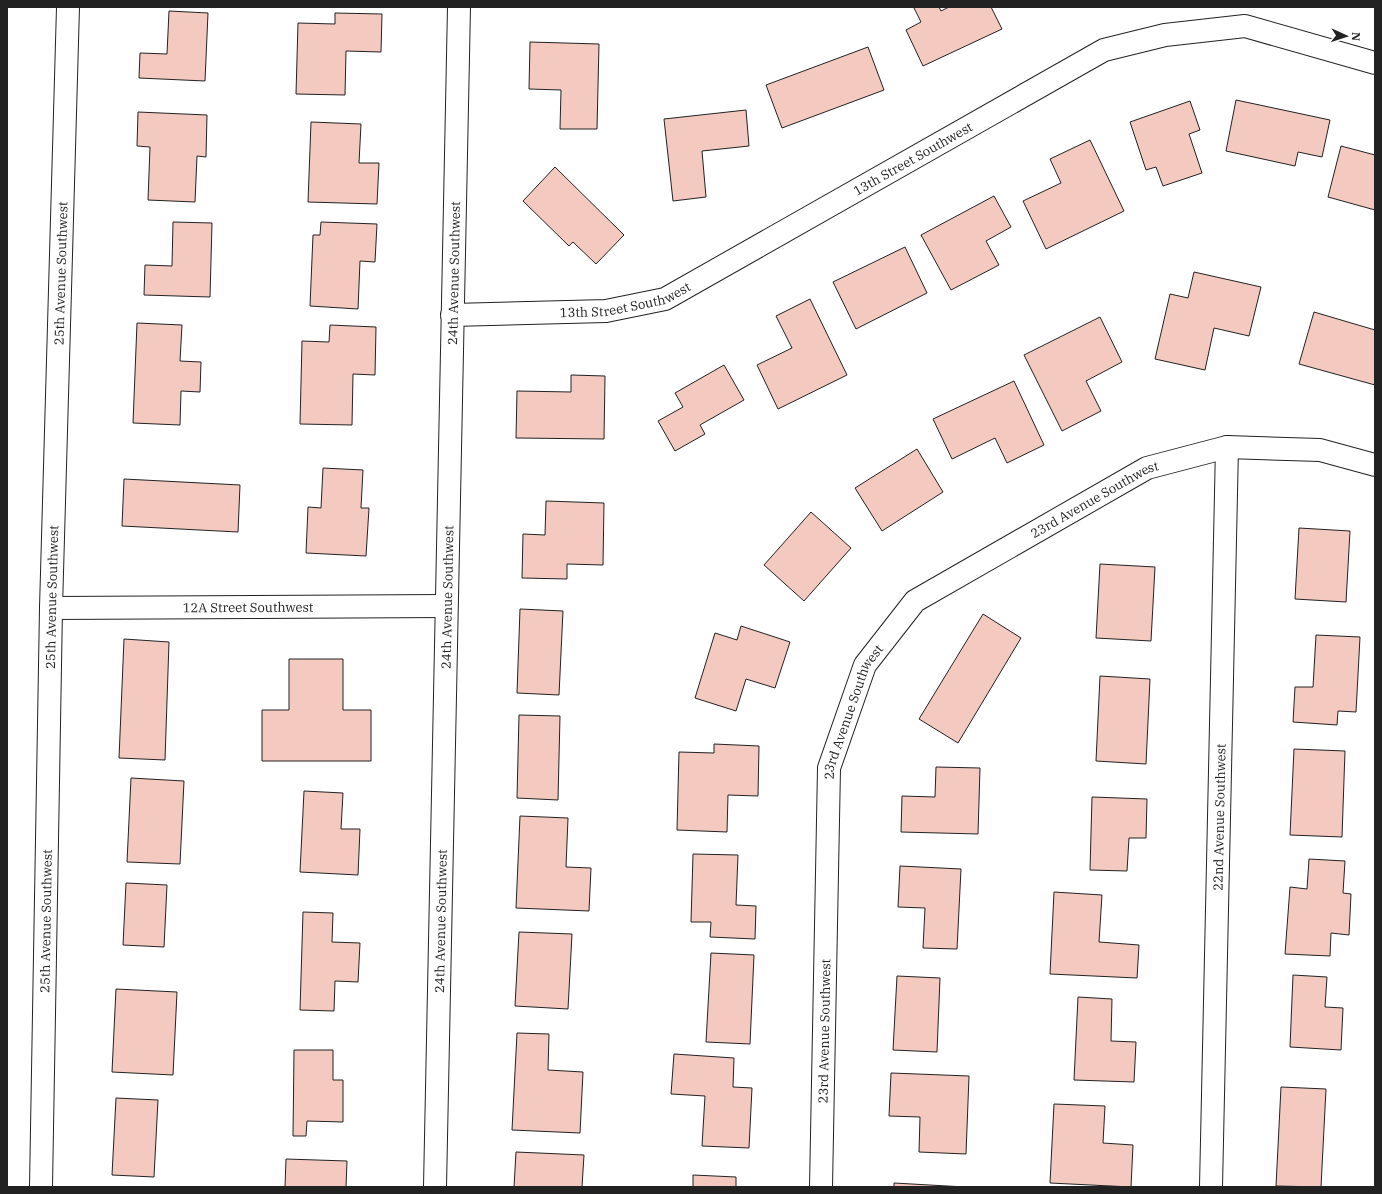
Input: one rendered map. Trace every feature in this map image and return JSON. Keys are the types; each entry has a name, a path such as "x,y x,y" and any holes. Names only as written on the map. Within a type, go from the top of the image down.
{"street":[{"name":"25th Avenue Southwest","path":"41,1187 51,608 68,7"},
{"name":"24th Avenue Southwest","path":"435,1187 452,315 460,7"},
{"name":"13th Street Southwest","path":"452,315 606,310 664,299 1104,50 1165,35 1245,26 1375,63"},
{"name":"23rd Avenue Southwest","path":"821,1187 829,768 864,665 914,601 1146,468 1227,447 1320,450 1375,465"},
{"name":"22nd Avenue Southwest","path":"1211,1187 1227,447"},
{"name":"12A Street Southwest","path":"51,608 446,606"}],"building":[{"path":"939,7 941,11 949,7 991,7 1002,29 923,66 906,30 921,22 914,8"},
{"path":"169,11 208,13 205,81 139,78 140,53 167,54"},
{"path":"335,13 382,14 381,52 346,51 345,95 296,94 298,23 335,24"},
{"path":"530,42 599,44 597,129 560,129 561,90 529,89"},
{"path":"868,47 884,90 782,128 766,85"},
{"path":"1236,100 1330,120 1322,157 1298,152 1295,166 1226,151"},
{"path":"1190,101 1200,130 1189,134 1202,173 1163,186 1156,167 1146,170 1130,122"},
{"path":"746,110 749,146 702,151 706,197 673,201 664,119"},
{"path":"138,112 207,115 206,157 197,156 195,202 148,200 150,147 137,146"},
{"path":"311,122 361,124 359,163 379,163 377,204 308,202"},
{"path":"1090,140 1124,211 1046,249 1023,201 1061,183 1050,159"},
{"path":"1341,146 1375,155 1375,210 1328,197"},
{"path":"555,167 624,235 596,264 573,242 569,246 523,201"},
{"path":"994,196 1011,227 986,241 999,265 951,290 921,235"},
{"path":"173,222 212,223 210,297 144,295 145,265 172,266"},
{"path":"321,222 377,224 375,262 360,261 358,309 310,306 313,235 320,235"},
{"path":"905,247 927,293 856,329 833,282"},
{"path":"1194,272 1261,287 1249,336 1214,328 1205,370 1155,359 1170,294 1188,298"},
{"path":"810,299 847,375 778,409 757,365 792,348 776,316"},
{"path":"1314,312 1375,330 1375,385 1299,364"},
{"path":"1100,317 1122,362 1086,381 1101,411 1062,431 1024,355"},
{"path":"137,323 182,325 180,361 201,362 200,392 181,391 180,425 133,423"},
{"path":"330,325 376,327 375,375 353,374 352,425 300,424 302,341 329,342"},
{"path":"724,365 744,400 700,425 705,434 675,451 658,421 683,407 675,393"},
{"path":"571,375 605,376 604,439 516,438 517,391 571,392"},
{"path":"1014,381 1044,445 1007,463 995,438 952,459 933,419"},
{"path":"917,449 943,492 882,531 855,488"},
{"path":"323,468 363,470 361,508 369,508 366,556 306,553 308,507 321,508"},
{"path":"124,479 240,485 238,532 122,526"},
{"path":"546,501 604,503 603,565 567,564 567,579 522,578 523,534 545,535"},
{"path":"811,512 851,548 804,601 764,565"},
{"path":"1299,528 1350,531 1346,602 1295,599"},
{"path":"1100,564 1155,567 1151,641 1096,638"},
{"path":"520,609 563,611 559,695 517,693"},
{"path":"983,614 1021,638 958,743 919,719"},
{"path":"741,626 790,642 775,688 746,679 736,711 695,698 715,633 737,640"},
{"path":"1316,635 1360,637 1356,712 1338,711 1337,725 1293,722 1295,687 1313,687"},
{"path":"124,639 169,642 165,760 119,758"},
{"path":"289,659 343,659 343,710 371,710 371,761 262,761 262,710 289,710"},
{"path":"1100,676 1150,679 1146,764 1096,761"},
{"path":"519,715 560,716 558,800 517,798"},
{"path":"714,744 759,746 758,796 728,795 727,832 677,830 679,752 714,753"},
{"path":"1294,749 1345,751 1342,837 1290,835"},
{"path":"936,767 980,768 978,834 901,832 902,796 935,797"},
{"path":"131,778 184,781 180,864 127,862"},
{"path":"304,791 343,793 341,829 360,829 358,875 300,872"},
{"path":"1092,797 1147,799 1146,838 1129,838 1127,871 1090,870"},
{"path":"520,816 568,818 566,867 591,868 589,911 516,908"},
{"path":"693,854 738,855 736,905 756,906 755,939 710,937 711,922 691,922"},
{"path":"1309,859 1345,861 1343,893 1351,894 1349,935 1331,933 1330,956 1285,954 1290,887 1307,889"},
{"path":"900,866 961,869 957,949 923,948 925,908 898,907"},
{"path":"126,883 167,885 164,947 123,945"},
{"path":"1054,892 1102,895 1099,942 1139,945 1137,978 1050,974"},
{"path":"303,912 333,913 332,942 360,943 358,982 335,981 334,1011 300,1010"},
{"path":"519,932 572,934 568,1009 515,1006"},
{"path":"711,953 754,955 750,1044 706,1042"},
{"path":"1293,975 1327,977 1325,1007 1343,1008 1341,1050 1290,1047"},
{"path":"897,976 940,978 937,1052 893,1050"},
{"path":"116,989 177,992 173,1075 112,1072"},
{"path":"1078,997 1112,999 1111,1041 1136,1042 1134,1082 1074,1080"},
{"path":"517,1033 549,1034 548,1070 583,1072 580,1133 512,1130"},
{"path":"294,1050 333,1050 333,1080 343,1080 343,1122 307,1121 306,1136 293,1136"},
{"path":"674,1054 734,1058 733,1087 752,1088 749,1148 702,1146 705,1096 671,1094"},
{"path":"891,1073 969,1076 966,1154 919,1152 920,1117 889,1116"},
{"path":"1281,1087 1326,1089 1321,1187 1276,1186"},
{"path":"116,1098 158,1100 154,1177 112,1175"},
{"path":"1054,1104 1105,1106 1103,1143 1133,1145 1131,1187 1050,1183"},
{"path":"516,1152 584,1155 582,1187 514,1187"},
{"path":"286,1159 347,1161 346,1187 285,1187"},
{"path":"693,1175 736,1177 736,1187 693,1187"},
{"path":"894,1183 965,1187 894,1187"}]}
